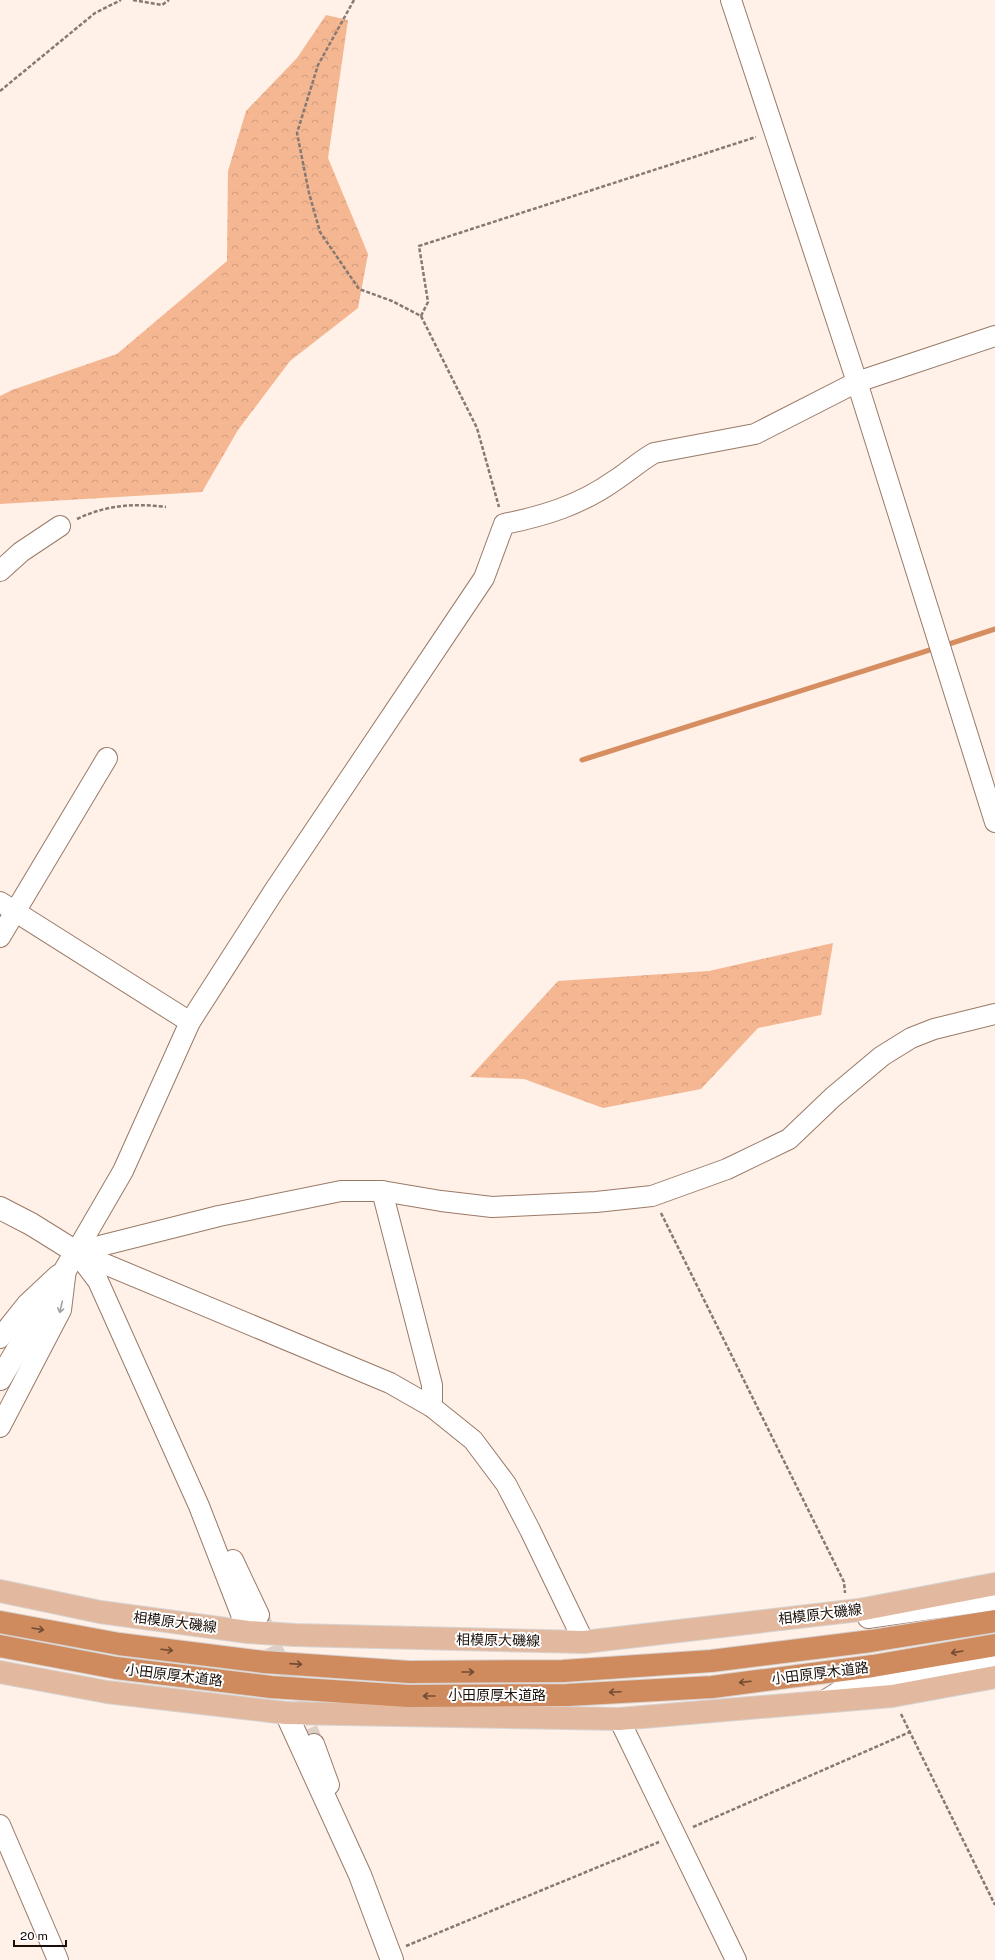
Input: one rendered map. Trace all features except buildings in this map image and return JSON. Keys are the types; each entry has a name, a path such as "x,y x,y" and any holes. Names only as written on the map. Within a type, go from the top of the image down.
{"highway":[{"name":"小田原厚木道路","path":"0,1622 119,1644 264,1662 416,1672 563,1671 710,1661 871,1641 995,1621"},
{"name":"小田原厚木道路","path":"0,1646 116,1668 263,1686 425,1696 566,1695 712,1686 873,1666 995,1645"}],"main road":[{"name":"相模原大磯線","path":"0,1591 100,1612 253,1623 295,1635 584,1642 847,1611 995,1584"},
{"path":"0,1672 107,1692 286,1714 619,1719 892,1696 995,1677"}],"street":[{"path":"731,0 857,382 995,822"},
{"path":"0,1379 123,1172 190,1022 274,891 484,578 504,524 539,517 568,508 614,482 640,461 654,453 755,434 857,382 995,336"},
{"path":"0,571 21,552 60,526"},
{"path":"0,937 8,907 107,758"},
{"path":"8,907 190,1022"},
{"path":"0,1338 26,1304 71,1260 219,1216 341,1191 382,1191 440,1201 492,1207 596,1202 652,1196 727,1169 789,1139 833,1097 882,1056 911,1038 934,1029 995,1014"},
{"path":"382,1191 432,1384 432,1407"},
{"path":"0,1208 31,1224 98,1282 253,1623"},
{"path":"71,1260 390,1383 432,1407 473,1440 506,1484 584,1642"},
{"path":"0,1427 61,1310 71,1260"},
{"path":"768,1620 794,1629 995,1600"},
{"path":"824,1701 843,1689 995,1662"},
{"path":"286,1714 360,1875"},
{"path":"619,1719 736,1960"},
{"path":"314,1744 390,1956"},
{"path":"0,1825 58,1960"}],"path":[{"path":"0,91 95,13 120,0"},
{"path":"133,0 162,5 169,0"},
{"path":"354,0 318,65 297,133 309,193 320,232 359,289 392,301 421,316 446,362 476,428 504,524"},
{"path":"421,316 428,302 419,246 774,131"},
{"path":"60,526 88,514 113,506 142,504 166,507"},
{"path":"652,1196 844,1582 847,1611"},
{"path":"892,1696 995,1905"},
{"path":"686,1830 910,1732"},
{"path":"390,1956 665,1839"}],"green space":[{"path":"326,15 348,20 328,158 368,254 358,308 290,361 238,430 202,492 0,504 0,396 12,390 117,354 227,261 228,171 246,111 297,58"},
{"path":"833,943 821,1015 758,1028 701,1089 603,1108 524,1079 470,1077 558,981 709,971"}],"waterway":[{"path":"943,646 995,629"},
{"path":"582,760 936,648"}],"tunnel":[{"path":"260,1619 314,1744"}]}
